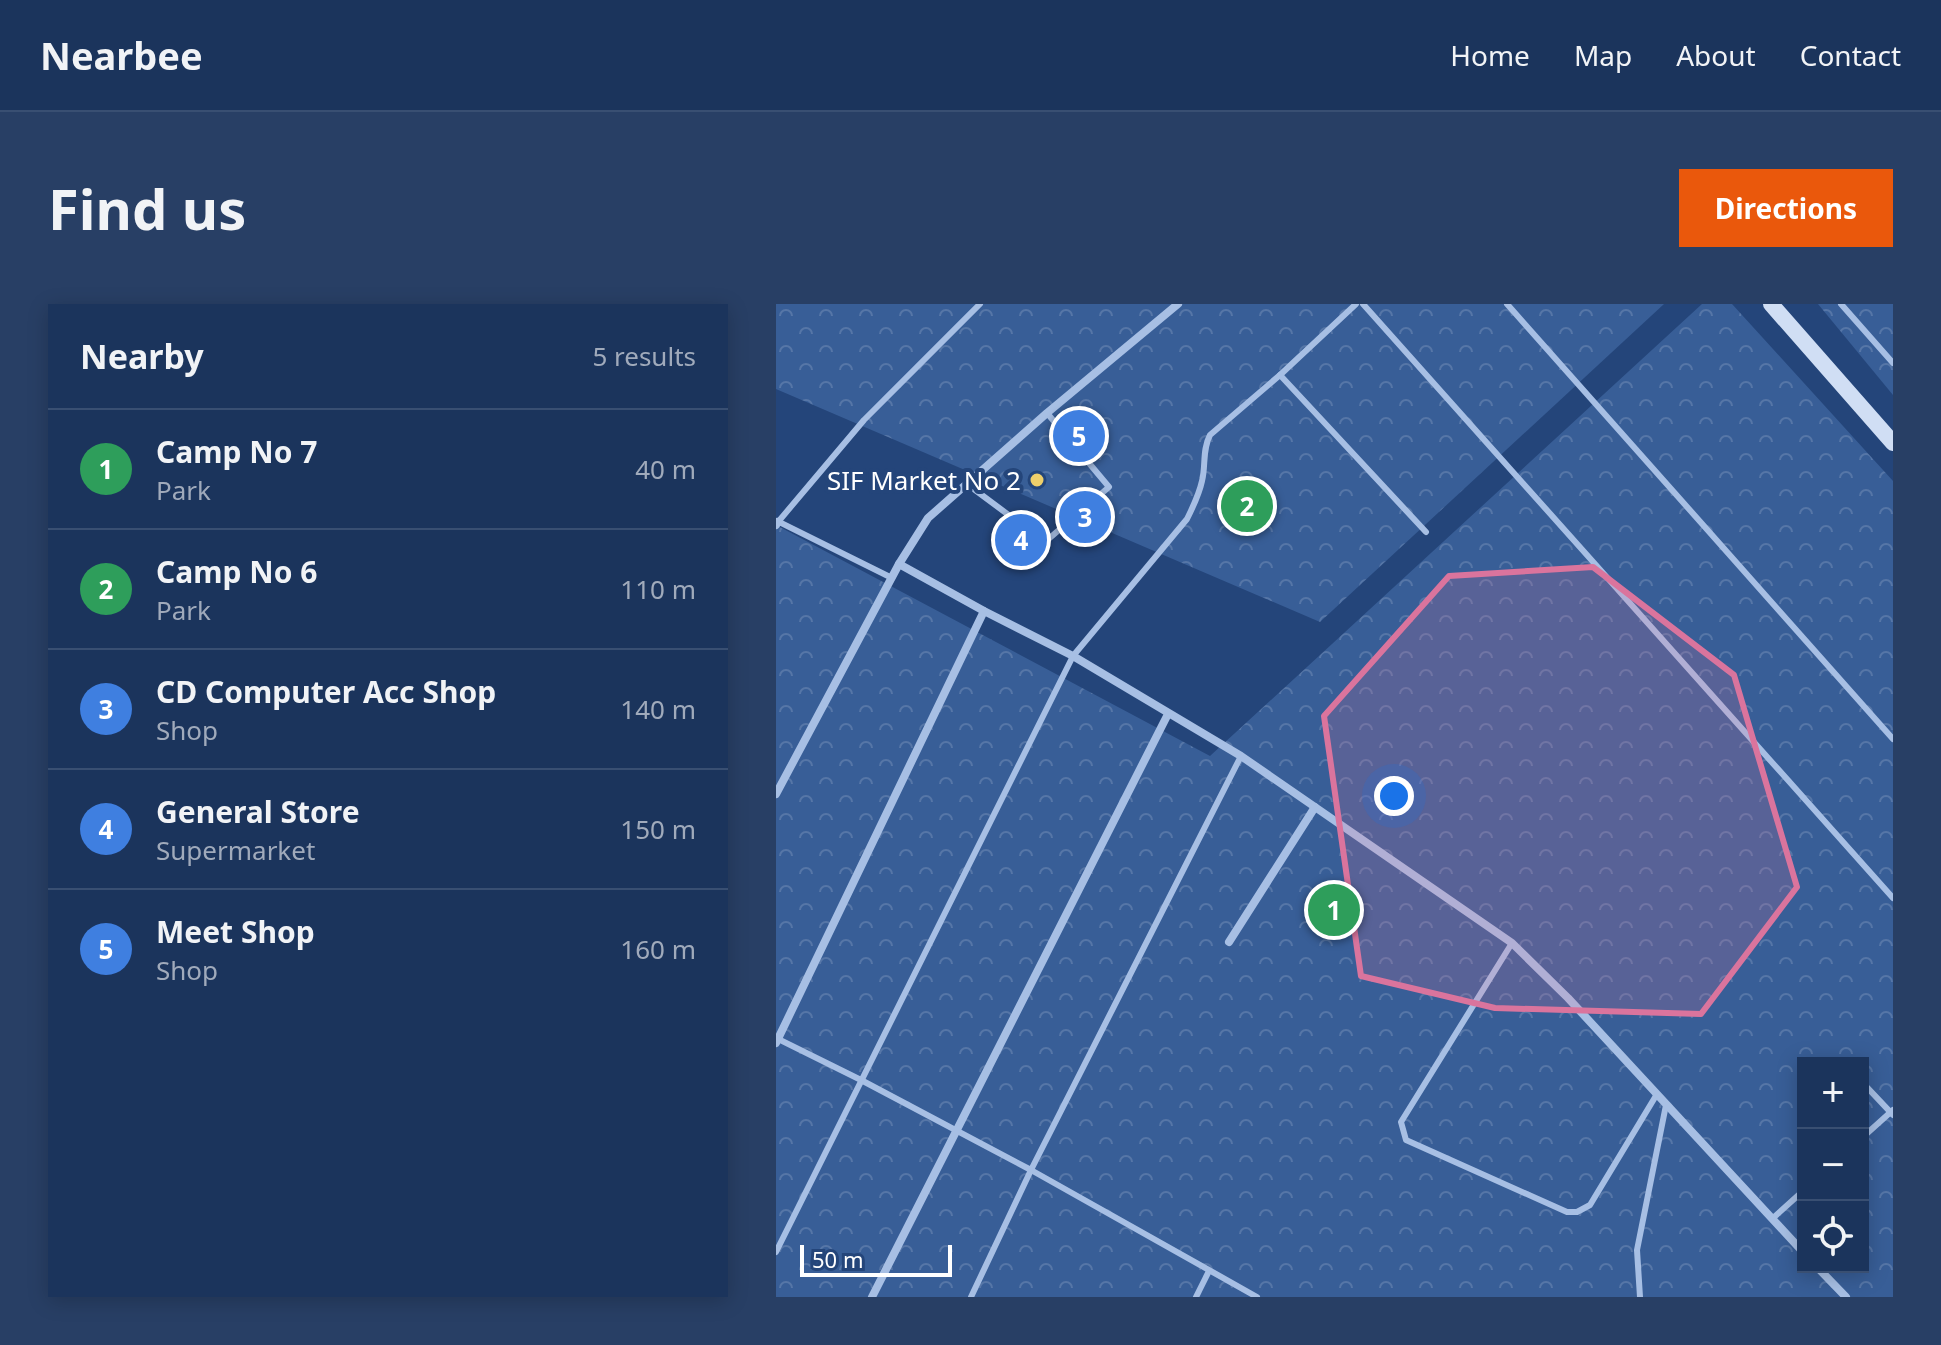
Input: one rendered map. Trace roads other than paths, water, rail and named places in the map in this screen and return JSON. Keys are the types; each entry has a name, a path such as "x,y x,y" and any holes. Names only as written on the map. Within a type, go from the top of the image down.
{"street":[{"path":"776,794 899,564 928,518 1178,304"},
{"path":"1771,304 1893,443"},
{"path":"899,564 1073,656 1241,756 1512,943 1568,998 1797,1246"},
{"path":"777,1040 984,611"},
{"path":"872,1297 1168,714"},
{"path":"1229,942 1315,807"},
{"path":"1823,1273 1846,1297"}],"lane":[{"path":"892,578 777,522 864,420 980,304"},
{"path":"776,1252 1073,656 1187,519 1203,479 1205,443 1210,435 1356,304"},
{"path":"1363,304 1891,892"},
{"path":"1507,304 1893,739"},
{"path":"1841,304 1893,363"},
{"path":"1280,375 1426,532"},
{"path":"967,484 1045,542 1109,487 1047,413"},
{"path":"971,1297 1031,1170 1241,756"},
{"path":"1512,943 1401,1122 1406,1140 1567,1212 1577,1212 1590,1205 1657,1094"},
{"path":"777,1040 861,1080 1031,1170 1257,1297"},
{"path":"1869,1089 1892,1113 1869,1132"},
{"path":"1640,1297 1637,1250 1666,1105"},
{"path":"1772,1219 1797,1196"},
{"path":"1196,1297 1209,1271"}],"place":[{"name":"Meet Shop","path":"1079,436"},
{"name":"SIF Market No 2","path":"1037,480"},
{"name":"Camp No 6","path":"1247,506"},
{"name":"CD Computer Acc Shop","path":"1085,517"},
{"name":"General Store","path":"1021,540"},
{"name":"Camp No 7","path":"1334,910"}]}
